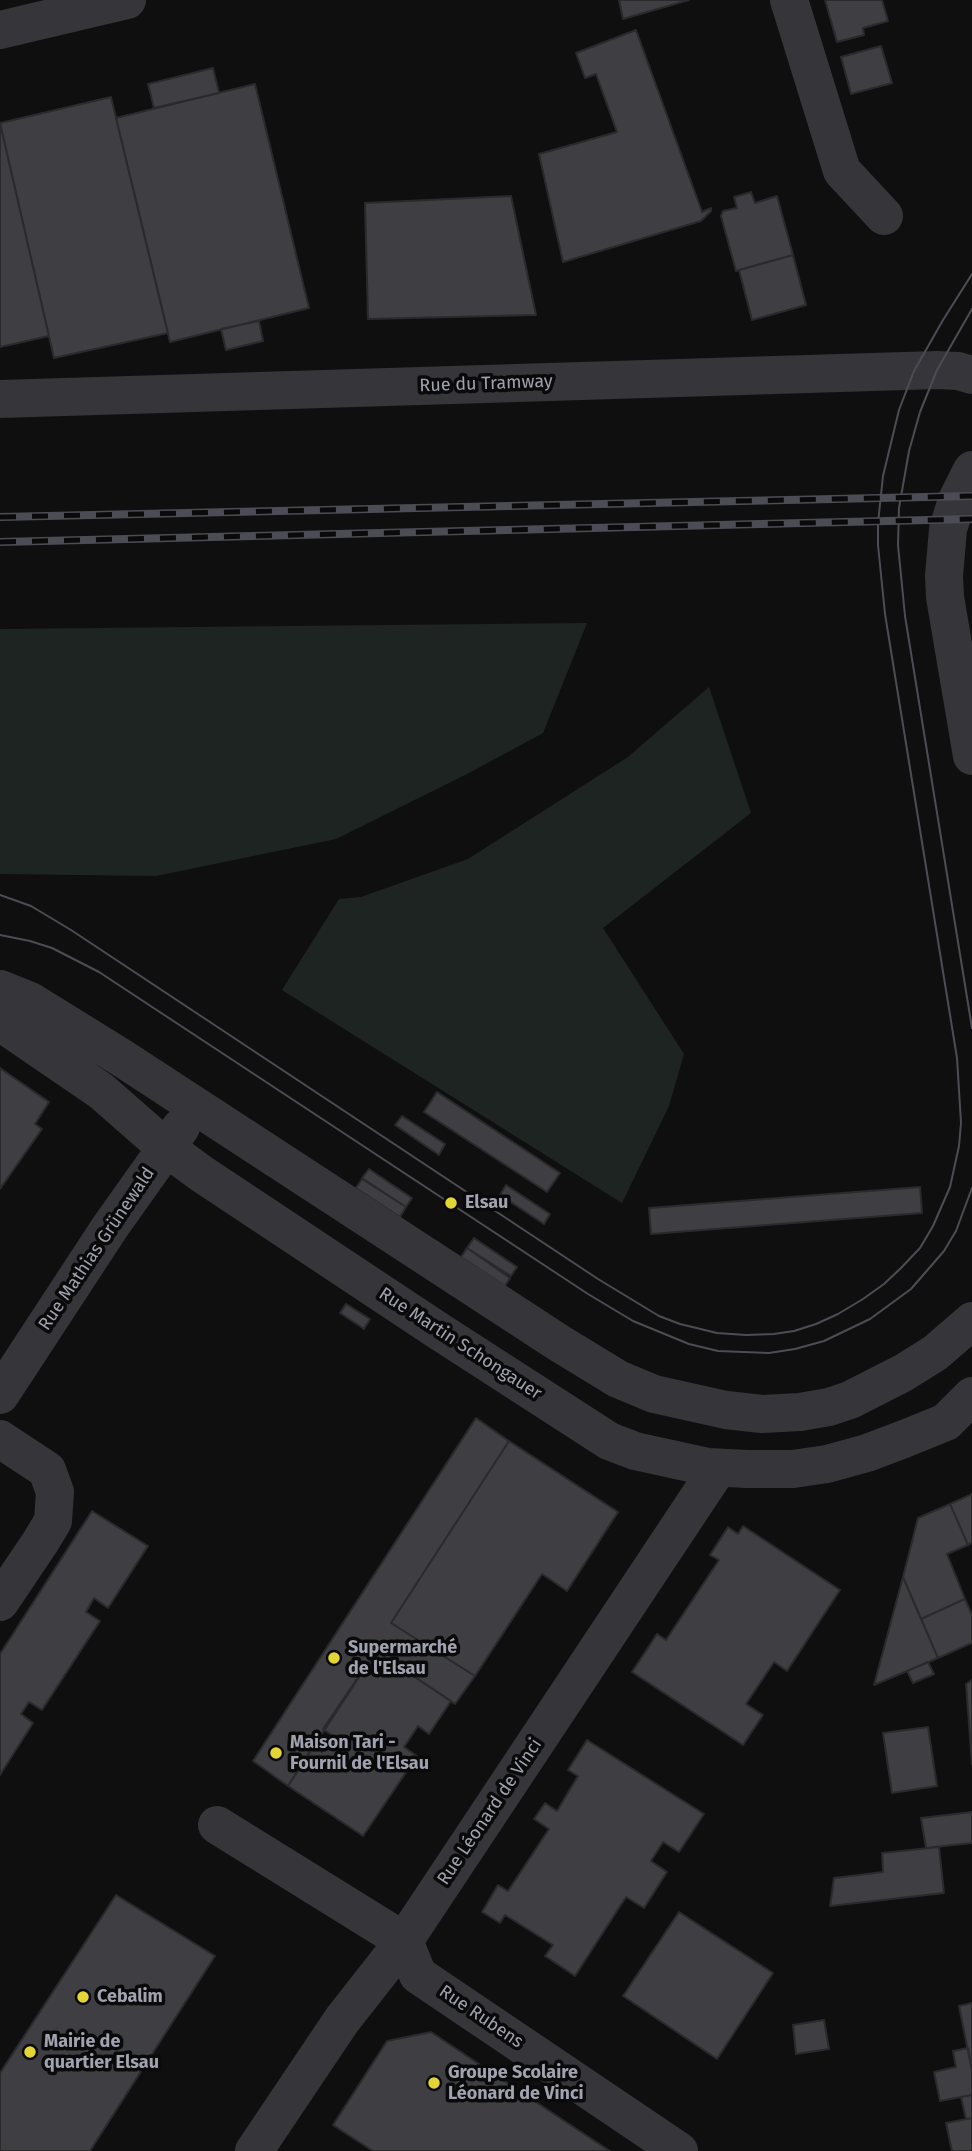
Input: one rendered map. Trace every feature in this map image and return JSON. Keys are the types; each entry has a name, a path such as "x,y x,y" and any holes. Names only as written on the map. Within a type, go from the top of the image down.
{"street":[{"path":"0,30 127,0"},
{"path":"789,0 842,172 884,216"},
{"name":"Rue du Tramway","path":"0,399 926,370 958,371 972,375"},
{"path":"972,470 950,521 944,568 946,597 972,757"},
{"path":"0,989 30,1001 197,1105 559,1343 618,1379 654,1394 726,1410 762,1414 829,1407 862,1395 903,1373 935,1353 972,1321"},
{"name":"Rue Martin Schongauer","path":"0,1021 101,1091 165,1147 437,1330 610,1441 635,1451 718,1468 793,1469 827,1464 867,1453 963,1412"},
{"name":"Rue Mathias Grünewald","path":"0,1395 105,1234 197,1105"},
{"path":"0,1439 47,1470 55,1492 53,1521 0,1602"},
{"name":"Rue Léonard de Vinci","path":"254,2151 342,2020 404,1941 718,1468"},
{"path":"218,1825 404,1941"},
{"name":"Rue Rubens","path":"404,1941 418,1975 679,2151"}],"shaded area":[{"path":"587,623 543,733 336,839 156,876 0,874 0,629"},
{"path":"709,687 751,813 603,928 684,1054 669,1106 622,1203 282,990 339,899 361,897 468,859 628,757"}],"building":[{"path":"619,0 689,0 623,19"},
{"path":"825,0 882,0 888,21 863,28 864,35 837,42"},
{"path":"636,30 702,212 711,208 711,211 701,221 563,262 539,154 617,132 596,74 585,78 576,53"},
{"path":"881,46 892,83 851,94 841,57"},
{"path":"213,68 219,93 154,108 148,84"},
{"path":"255,84 309,308 170,342 116,118"},
{"path":"111,97 168,333 54,358 0,123"},
{"path":"0,123 49,336 0,347"},
{"path":"751,192 755,203 777,196 793,255 736,271 721,216 723,211 737,208 734,197"},
{"path":"511,196 536,315 368,319 365,203"},
{"path":"793,255 806,305 752,320 739,270"},
{"path":"259,321 263,341 226,350 221,329"},
{"path":"0,1068 49,1102 35,1124 42,1129 0,1189"},
{"path":"437,1092 560,1173 547,1192 424,1112"},
{"path":"402,1116 445,1144 439,1155 395,1125"},
{"path":"369,1169 412,1198 406,1207 362,1178"},
{"path":"362,1179 406,1207 400,1217 356,1188"},
{"path":"506,1185 550,1214 544,1224 500,1195"},
{"path":"920,1187 922,1213 651,1234 649,1208"},
{"path":"474,1238 517,1267 511,1276 467,1248"},
{"path":"467,1248 510,1278 505,1286 461,1257"},
{"path":"346,1304 370,1319 364,1329 340,1313"},
{"path":"476,1418 509,1441 391,1623 475,1676 455,1704 376,1651 288,1786 253,1761"},
{"path":"509,1441 618,1512 567,1591 542,1574 475,1676 391,1623"},
{"path":"972,1494 972,1543 968,1545 950,1504"},
{"path":"950,1504 968,1545 947,1554 965,1599 921,1619 903,1577 918,1518"},
{"path":"92,1511 148,1546 108,1608 94,1598 86,1612 100,1621 42,1710 29,1702 21,1714 33,1723 0,1775 0,1654"},
{"path":"743,1526 840,1590 787,1671 774,1662 746,1704 763,1715 743,1745 632,1672 657,1634 666,1640 719,1560 710,1555 728,1527 738,1534"},
{"path":"903,1577 938,1658 874,1685"},
{"path":"965,1599 972,1615 972,1643 938,1658 921,1619"},
{"path":"376,1651 451,1701 429,1734 418,1726 404,1747 417,1756 363,1836 288,1786 313,1746 322,1752 333,1736 323,1729"},
{"path":"928,1662 934,1674 913,1683 907,1671"},
{"path":"972,1680 972,1764 966,1684"},
{"path":"928,1727 937,1786 892,1793 883,1733"},
{"path":"587,1740 704,1814 679,1852 663,1842 651,1861 667,1872 644,1908 626,1897 575,1976 545,1956 553,1945 505,1915 500,1923 482,1912 498,1885 508,1891 549,1829 534,1819 545,1803 557,1811 578,1776 568,1770"},
{"path":"972,1812 972,1843 926,1848 921,1818"},
{"path":"939,1847 944,1893 830,1906 834,1878 883,1872 882,1853"},
{"path":"116,1895 215,1956 90,2151 0,2151 0,2073"},
{"path":"679,1912 773,1973 717,2059 623,1996"},
{"path":"972,2003 972,2071 959,2006"},
{"path":"824,2020 829,2049 796,2054 793,2025"},
{"name":"Groupe Scolaire Léonard de Vinci","path":"431,2032 610,2151 373,2151 333,2125 387,2041"},
{"path":"968,2048 972,2095 940,2101 934,2072 956,2067 953,2051"},
{"path":"972,2095 972,2118 966,2119 961,2097"},
{"path":"972,2118 972,2151 952,2151 946,2123"}],"tram line":[{"path":"0,895 31,906 71,930 598,1279 659,1316 717,1333 774,1334 816,1324 863,1299 884,1284 920,1248 950,1187 959,1146 961,1123 957,1058 885,614 878,523 883,476 899,410 914,371 972,274"},
{"path":"972,309 937,370 920,412 909,451 899,508 898,545 905,616 972,1028"},
{"path":"0,935 52,948 99,972 588,1294 633,1321 689,1344 718,1351 769,1353 824,1341 870,1319 911,1289 944,1251 956,1231 972,1188"}],"railway":[{"path":"0,517 972,496"},
{"path":"0,542 972,519"}],"place":[{"name":"Elsau","path":"451,1203"},
{"name":"Supermarché de l'Elsau","path":"334,1658"},
{"name":"Maison Tari - Fournil de l'Elsau","path":"276,1753"},
{"name":"Cebalim","path":"83,1997"},
{"name":"Mairie de quartier Elsau","path":"30,2052"},
{"name":"Groupe Scolaire Léonard de Vinci","path":"434,2083"}]}
